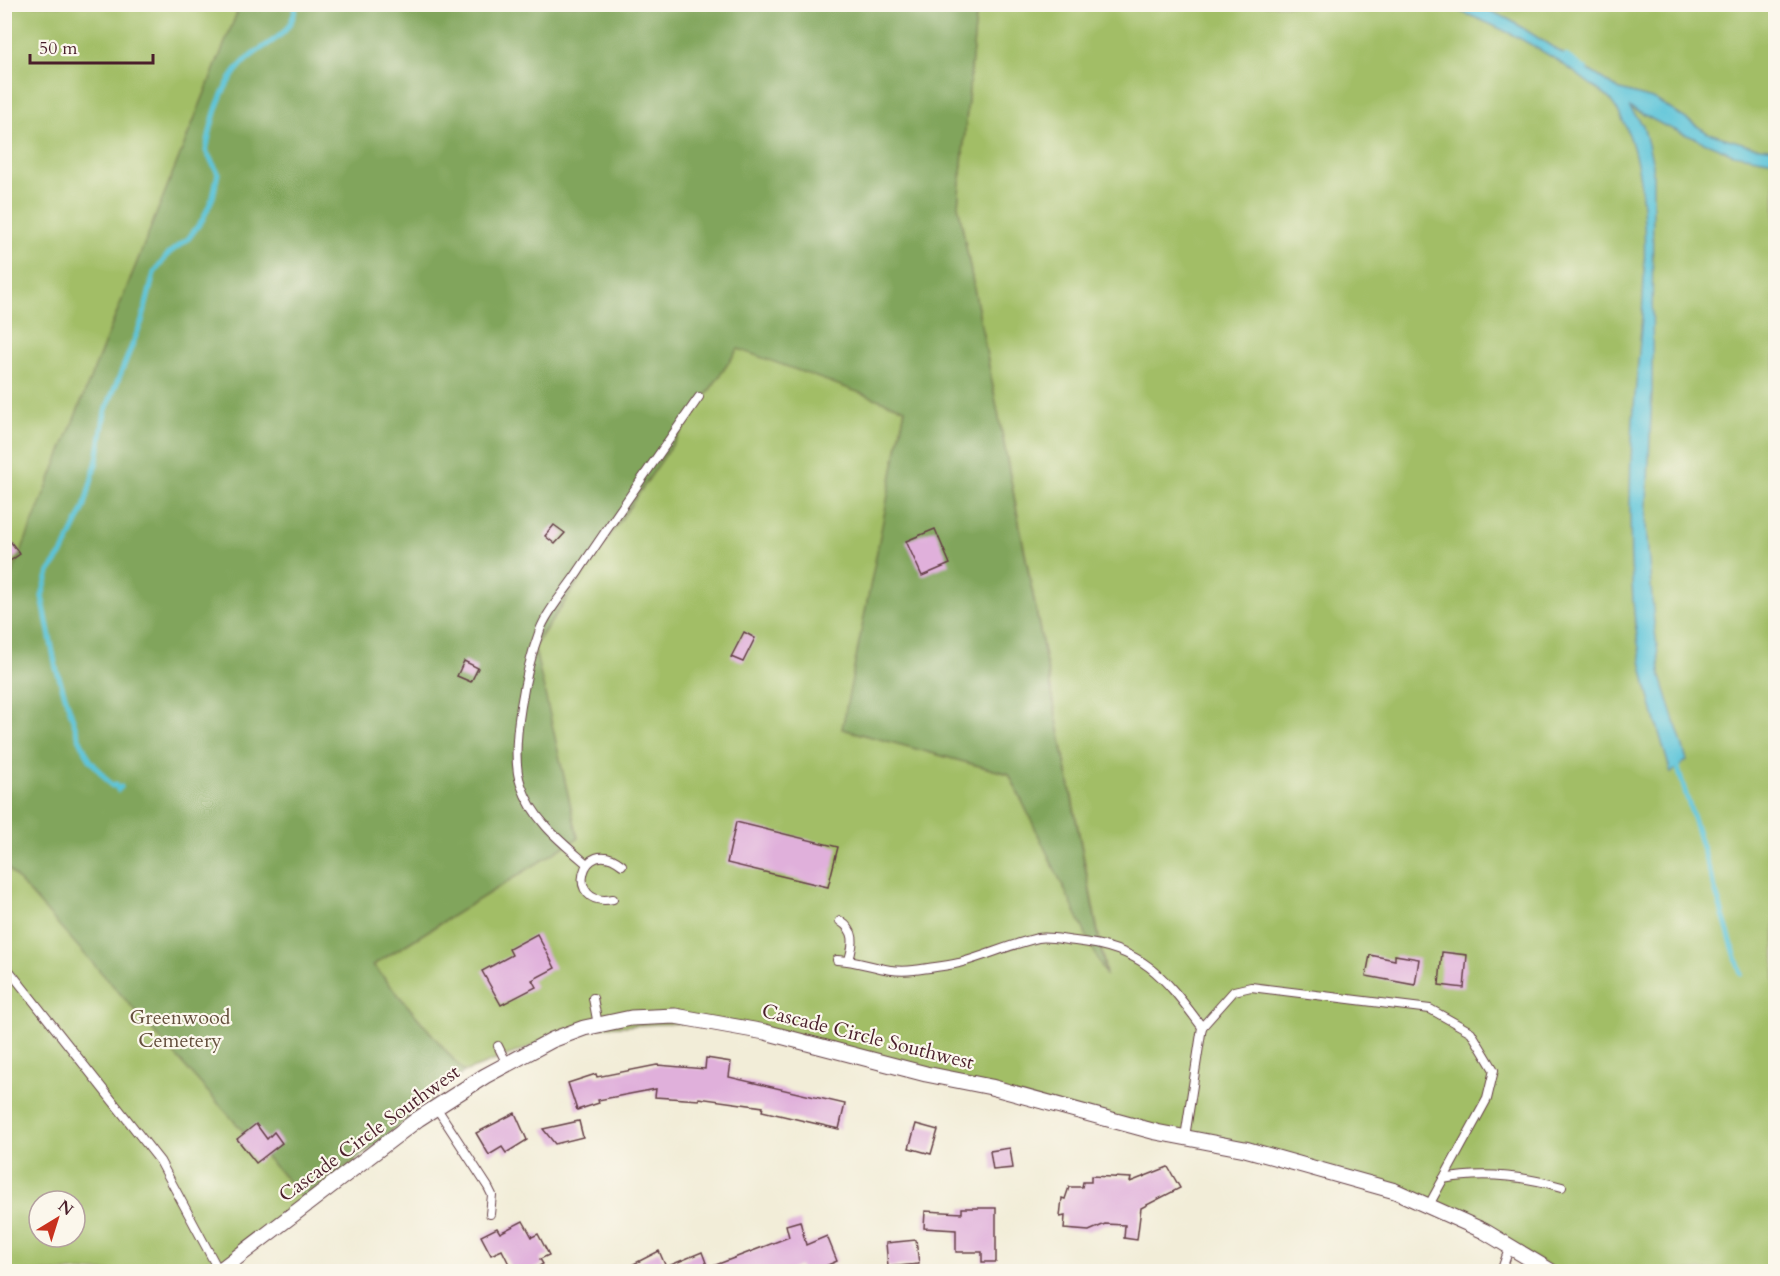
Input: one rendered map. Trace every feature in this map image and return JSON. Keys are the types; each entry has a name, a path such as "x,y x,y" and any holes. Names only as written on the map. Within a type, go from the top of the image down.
{"street":[{"name":"Cascade Circle Southwest","path":"219,1271 435,1107 507,1064 552,1040 598,1025 632,1018 675,1016 765,1032 1185,1137 1245,1149 1395,1191 1484,1231 1552,1272"}],"lane":[{"path":"587,864 552,833 532,810 520,784 515,739 527,684 541,628 629,495 699,397"},
{"path":"613,899 603,901 593,898 586,891 582,882 582,873 587,864 595,858 605,856 622,865"},
{"path":"840,921 849,926 854,940 849,960"},
{"path":"837,960 849,960 882,970 911,970 960,962 1041,938 1090,943 1124,952 1144,961 1175,992 1202,1027"},
{"path":"4,964 160,1161 219,1271"},
{"path":"1185,1137 1202,1027 1234,991 1251,987 1430,1009 1471,1032 1494,1070 1487,1099 1429,1205"},
{"path":"593,998 598,1025"},
{"path":"498,1046 507,1064"},
{"path":"435,1107 488,1187 492,1195 490,1214"},
{"path":"1443,1179 1462,1175 1514,1176 1562,1187"},
{"path":"1501,1272 1509,1246"}],"green space":[{"name":"Greenwood Cemetery","path":"5,5 346,5 356,1166 218,1271 5,1272"},
{"path":"240,5 977,5 958,205 1106,976 1009,774 842,729 905,409 738,349 534,646 578,838 373,965 464,1072 376,1145 302,1197 5,865 4,594"},
{"path":"977,5 1775,5 1775,1271 1557,1271 1449,1211 1332,1174 702,1022 580,1028 464,1072 373,965 578,838 534,647 738,348 905,409 843,729 1009,774 1106,973 958,205"}],"water":[{"path":"1443,5 1477,5 1510,20 1620,90 1656,100 1708,133 1752,146 1775,149 1775,161 1733,154 1665,126 1629,107 1643,125 1653,164 1652,392 1646,526 1661,677 1687,760 1671,773 1642,667 1633,601 1630,533 1631,465 1645,255 1638,168 1628,131 1609,98 1573,71 1520,38"}],"building":[{"path":"554,525 565,533 555,544 545,536"},
{"path":"935,529 950,564 922,576 906,541"},
{"path":"4,533 20,554 4,565"},
{"path":"744,632 755,638 743,662 731,657"},
{"path":"464,661 478,668 471,682 457,676"},
{"path":"736,822 838,847 828,887 727,863"},
{"path":"537,934 555,968 532,980 536,987 501,1005 482,971 512,955 509,949"},
{"path":"1442,952 1467,955 1464,988 1439,985"},
{"path":"1370,955 1395,960 1395,955 1419,959 1415,985 1366,976"},
{"path":"706,1058 731,1062 729,1077 845,1104 839,1129 762,1111 763,1107 699,1098 699,1100 655,1097 656,1089 598,1100 599,1103 577,1110 568,1083 596,1074 597,1077 657,1065 705,1069"},
{"path":"515,1113 527,1140 506,1153 502,1147 489,1155 476,1133"},
{"path":"579,1121 583,1137 555,1144 543,1129"},
{"path":"256,1124 267,1139 274,1132 282,1143 256,1163 237,1139"},
{"path":"916,1124 938,1130 931,1154 909,1148"},
{"path":"1010,1148 1013,1168 993,1170 990,1151"},
{"path":"1168,1167 1180,1188 1141,1208 1137,1240 1124,1238 1125,1225 1105,1224 1089,1231 1064,1229 1065,1216 1060,1217 1062,1198 1065,1199 1069,1187 1082,1187 1083,1182 1091,1182 1091,1176 1131,1178 1130,1182"},
{"path":"962,1208 996,1208 996,1262 982,1262 982,1252 956,1252 956,1230 924,1228 925,1211 962,1213"},
{"path":"523,1221 532,1237 538,1234 549,1255 540,1259 543,1264 529,1272 513,1272 502,1250 491,1255 481,1236 497,1228 500,1233"},
{"path":"800,1221 806,1245 827,1236 837,1261 812,1272 803,1272 800,1266 786,1272 618,1272 659,1251 666,1267 702,1252 708,1268 789,1237 786,1225"},
{"path":"916,1240 919,1264 888,1267 886,1243"}],"waterway":[{"path":"121,787 118,790 115,784 112,786 90,760 79,738 56,668 42,596 49,572 63,552 84,508 97,460 105,412 142,321 154,273 169,253 188,239 203,219 213,197 218,173 206,151 222,93 243,63 283,33 289,25 296,4"},
{"path":"1566,56 1585,69"},
{"path":"1676,762 1741,974"}]}
